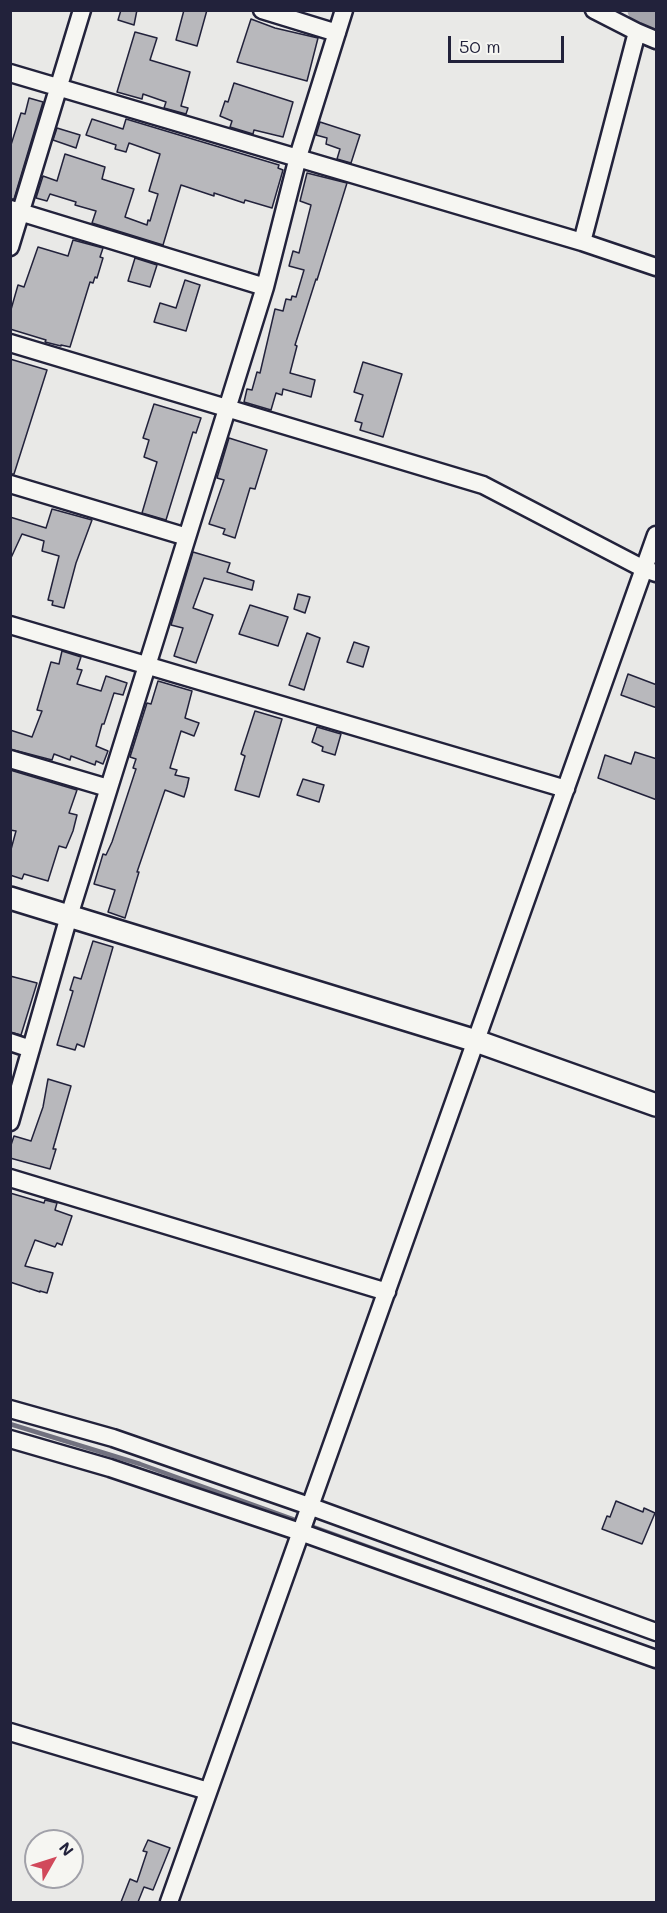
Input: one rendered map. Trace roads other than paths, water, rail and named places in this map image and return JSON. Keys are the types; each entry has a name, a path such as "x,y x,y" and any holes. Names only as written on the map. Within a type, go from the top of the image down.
{"street":[{"path":"10,247 16,211 60,88 82,10"},
{"path":"262,10 337,33"},
{"path":"10,1122 108,788 265,287 298,157 344,10"},
{"path":"594,10 657,40"},
{"path":"582,242 637,32"},
{"path":"10,73 582,242 657,267"},
{"path":"16,211 265,287"},
{"path":"10,343 483,485 650,571"},
{"path":"10,484 187,537"},
{"path":"169,1902 567,789 650,571 657,535"},
{"path":"10,626 567,789"},
{"path":"10,759 108,788"},
{"path":"10,898 476,1041 657,1105"},
{"path":"10,1042 31,1049"},
{"path":"10,1178 387,1292"},
{"path":"10,1409 113,1438 657,1632"},
{"path":"10,1439 110,1468 300,1532 657,1659"},
{"path":"10,1732 208,1791"}],"waterway":[{"path":"641,10 656,18"},
{"path":"10,1424 140,1464 301,1522"},
{"path":"308,1525 532,1606"}]}
